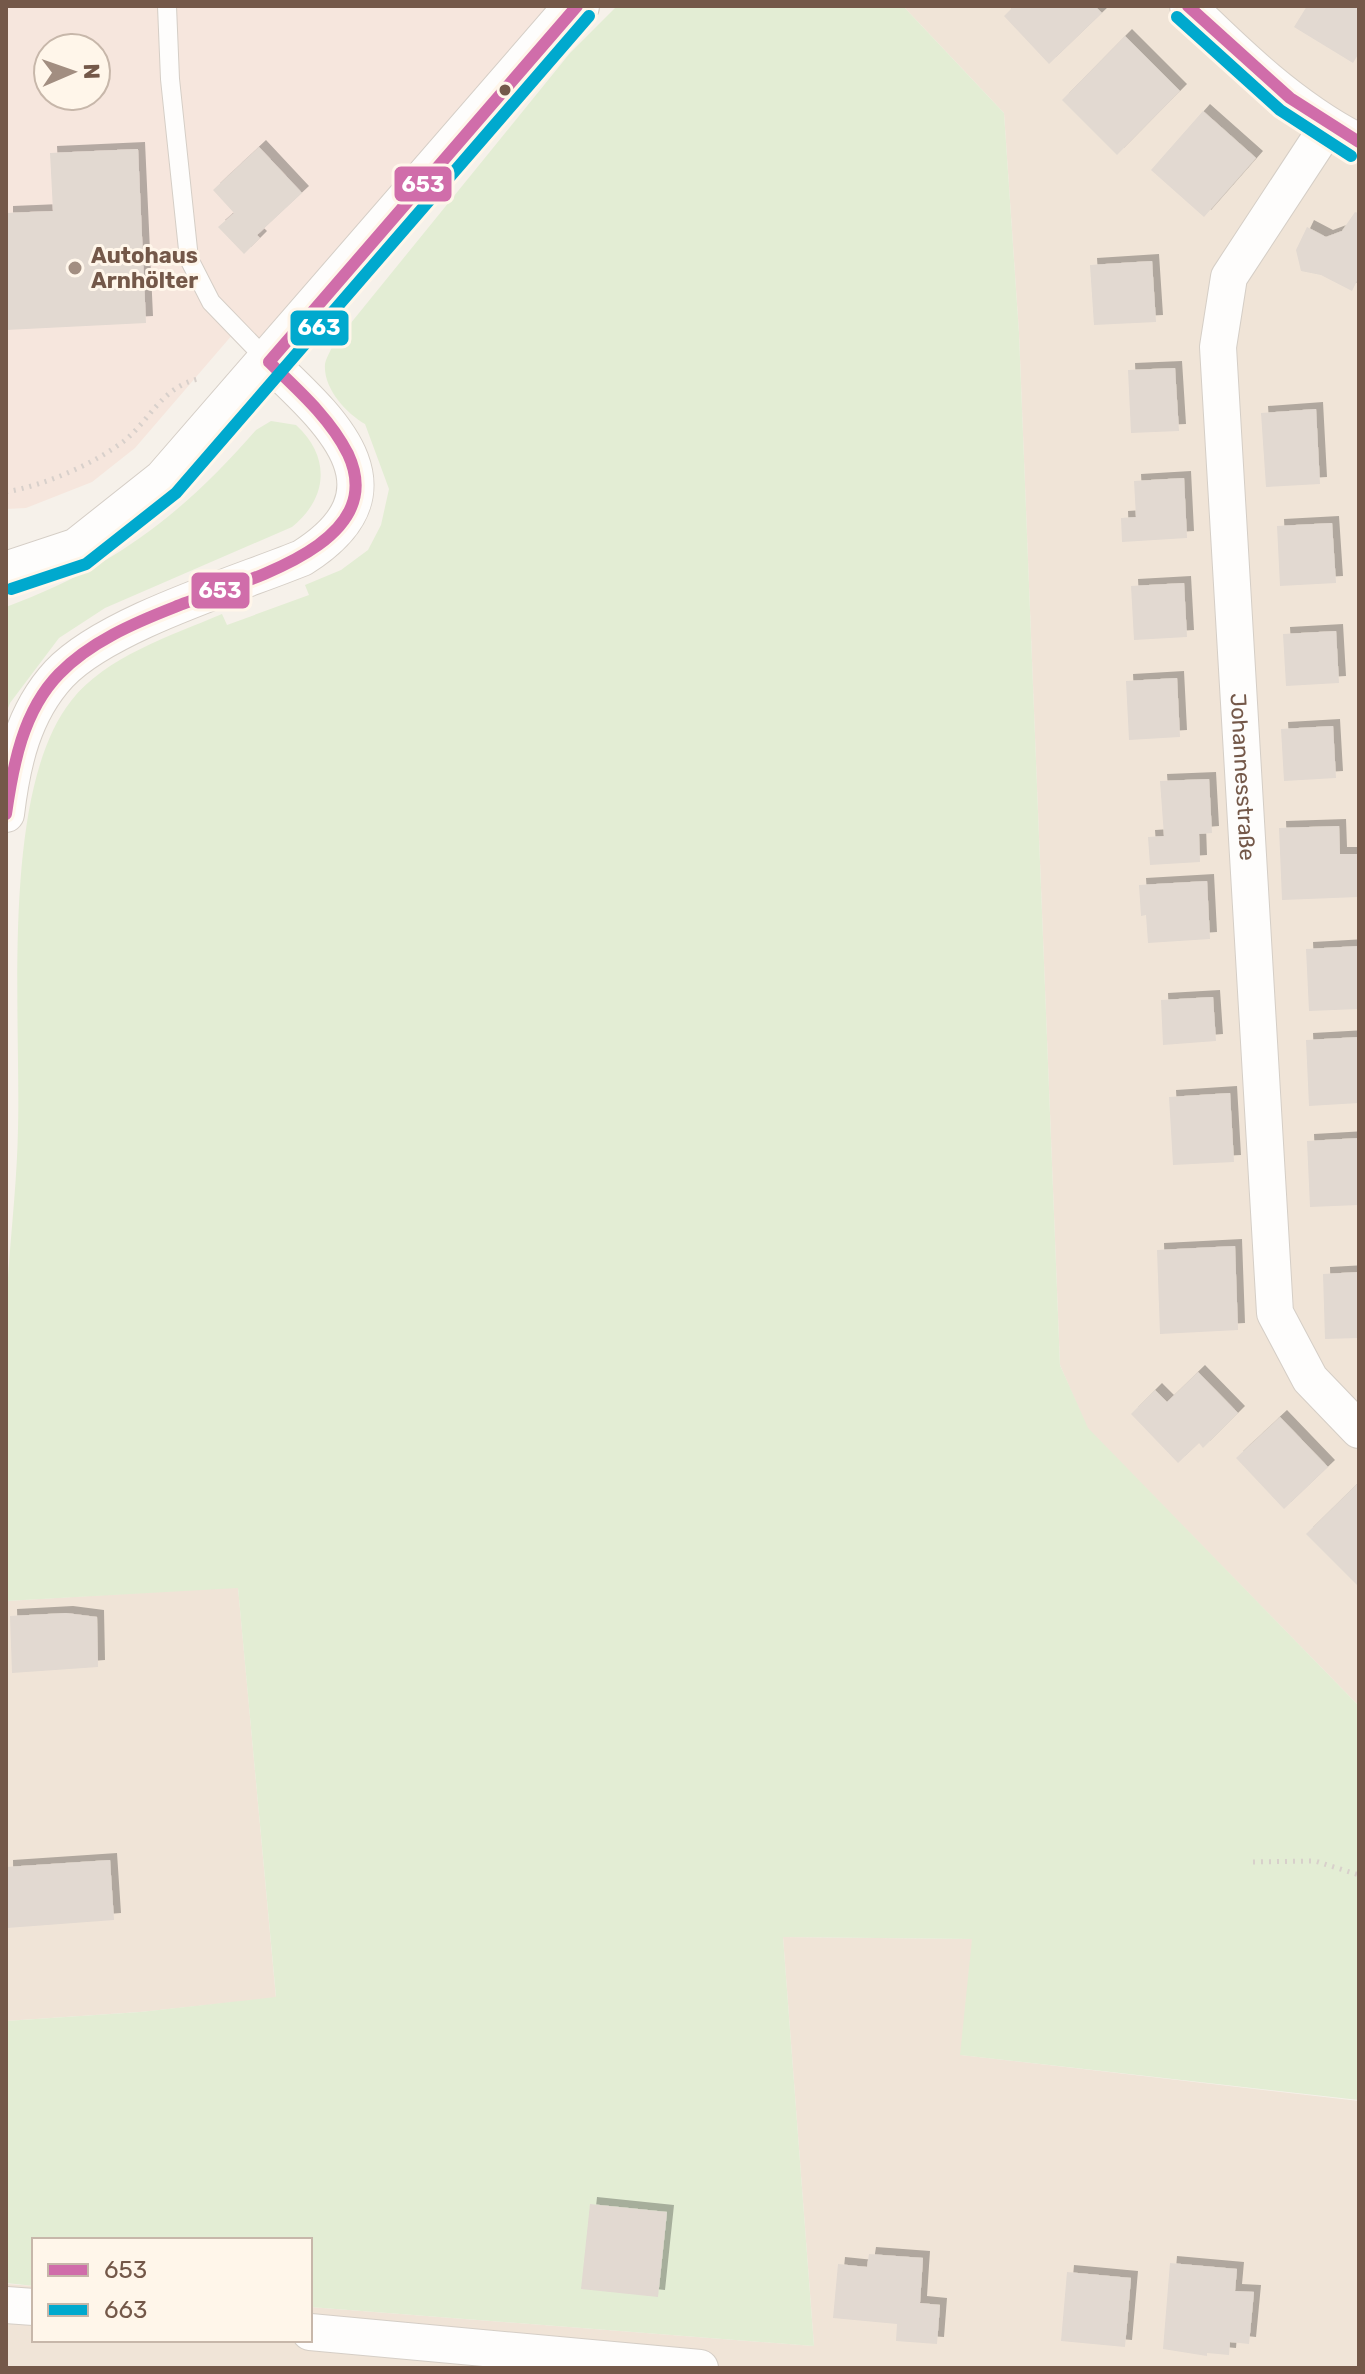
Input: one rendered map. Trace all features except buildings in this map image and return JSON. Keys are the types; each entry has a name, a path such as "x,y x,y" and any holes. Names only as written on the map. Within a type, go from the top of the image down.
{"street":[{"path":"6,574 78,550 165,481 577,6"},
{"path":"1188,6 1243,60 1343,134"},
{"name":"Johannesstraße","path":"1343,134 1229,277 1218,347 1275,1313 1310,1379 1359,1430"},
{"path":"6,814 11,767 29,717 59,674 102,640 302,558 325,544 346,518 354,475 344,440 325,415 269,362"},
{"path":"6,2305 32,2307"},
{"path":"312,2332 700,2368"}],"lane":[{"path":"167,6 170,79 189,259 211,302 269,362"}],"path":[{"path":"6,492 59,476 125,440 159,399 189,381 202,378"},
{"path":"1253,1862 1315,1861 1359,1875"}],"shaded area":[{"path":"6,6 564,6 261,360 233,334 135,448 92,482 26,508 6,509"},
{"path":"903,6 1359,6 1359,1706 1087,1428 1060,1365 1019,333 1004,113"},
{"path":"238,1587 276,1998 140,2012 6,2021 6,1601"},
{"path":"783,1937 973,1939 961,2055 1359,2101 1359,2368 6,2368 6,2284 32,2286 32,2342 312,2342 312,2307 814,2346"}],"green space":[{"path":"617,6 903,6 1004,113 1019,333 1060,1365 1088,1428 1359,1706 1359,2100 960,2055 972,1939 783,1937 814,2346 312,2307 312,2238 32,2238 32,2286 6,2283 6,2021 140,2012 276,1997 238,1588 6,1601 5,1351 17,1152 19,906 33,790 48,741 71,701 102,672 140,649 222,614 227,625 309,595 305,585 341,570 368,550 381,525 389,489 365,424 343,407 332,391 325,373 327,357 333,345 570,53"},
{"path":"271,421 296,425 315,450 320,464 318,490 304,516 292,527 105,608 59,638 10,703 6,713 6,607 80,575 143,536 200,488 256,430"}],"transit line":[{"name":"653","path":"269,362 577,6"},
{"name":"653","path":"1188,6 1290,98 1359,142"},
{"name":"663","path":"11,589 86,564 176,493 589,16"},
{"name":"663","path":"1177,17 1280,110 1351,156"},
{"name":"653","path":"6,814 16,758 28,722 47,689 71,663 128,627 300,557 328,537 348,514 356,487 348,454 323,416 269,362"}],"place":[{"name":"Autohaus Arnhölter","path":"75,268"}]}
